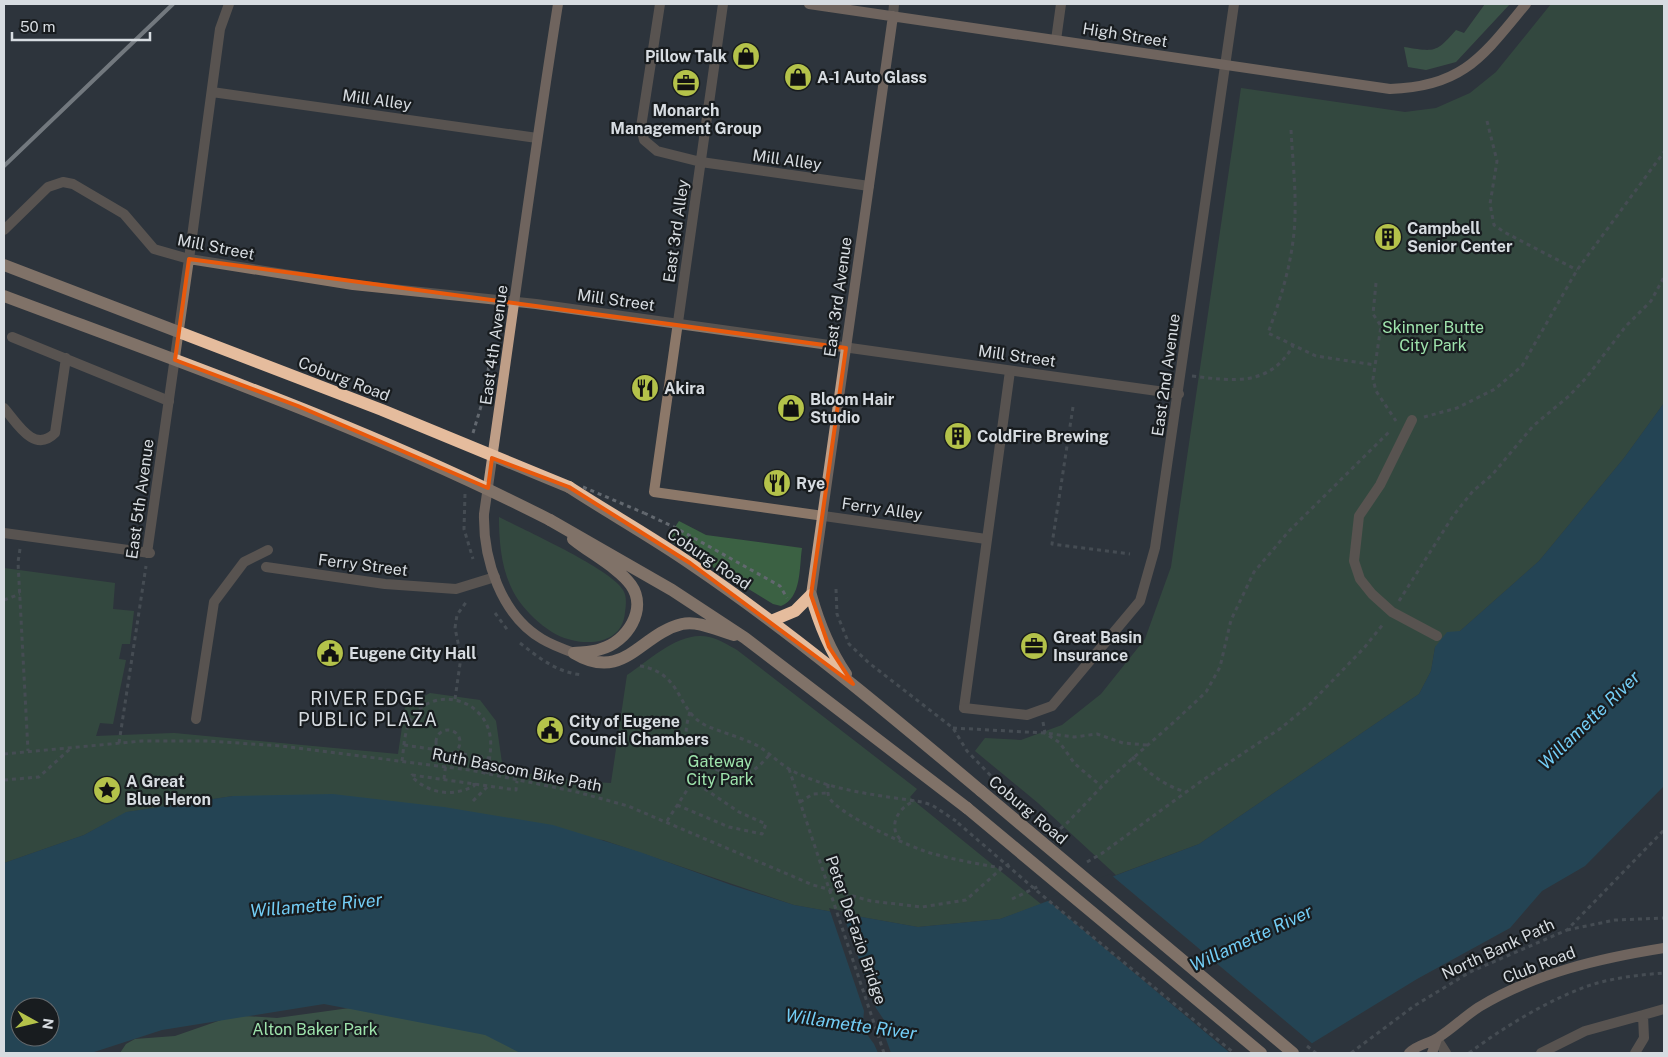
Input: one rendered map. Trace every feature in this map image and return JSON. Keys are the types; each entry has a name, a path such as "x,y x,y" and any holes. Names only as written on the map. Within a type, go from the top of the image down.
{"main road":[{"name":"Coburg Road","path":"4,265 382,410 569,488 690,563 771,621 853,684 1292,1053"},
{"path":"4,296 298,406 470,479 550,520 672,590 745,638 967,808 1261,1053"},
{"path":"550,520 623,577 637,596 638,608 635,620 623,636 603,649 574,653"},
{"path":"771,621 795,611 811,595"},
{"path":"811,595 819,625 829,647 853,684"},
{"path":"574,653 586,660 600,663 620,660 637,652 664,631 686,623 745,638"}],"street":[{"name":"East 5th Avenue","path":"149,553 220,29 228,4"},
{"name":"East 4th Avenue","path":"558,4 537,138 516,301 484,514 484,543 495,577 508,604 529,630 542,639 574,653"},
{"name":"Mill Alley","path":"660,4 641,128 644,140 657,151 701,162 869,186"},
{"name":"East 3rd Alley","path":"654,492 723,4"},
{"name":"High Street","path":"809,4 1390,89 1419,87 1436,83 1472,65 1490,47 1526,4"},
{"name":"East 3rd Avenue","path":"811,595 894,4"},
{"path":"1056,40 1061,4"},
{"name":"East 2nd Avenue","path":"986,539 964,708 1027,715 1052,706 1140,600 1155,548 1234,4"},
{"name":"Mill Alley","path":"212,92 537,138"},
{"name":"Mill Street","path":"4,230 48,187 63,182 73,184 124,214 154,248 189,260 353,285 485,300 516,301 1178,394"},
{"path":"12,337 169,401"},
{"path":"4,408 33,440 40,442 49,439 55,434 66,358"},
{"path":"986,539 1010,371"},
{"path":"1412,420 1380,485 1359,516 1354,561 1360,579 1366,588 1392,612 1436,636"},
{"name":"Ferry Alley","path":"654,492 986,539"},
{"path":"4,533 149,553"},
{"path":"196,719 214,602 244,562 268,550"},
{"name":"Ferry Street","path":"266,567 385,584 456,589 480,582"},
{"path":"480,582 495,577"},
{"name":"Club Road","path":"1409,1053 1416,1046 1437,1039 1478,1007 1521,985 1602,958 1664,948"},
{"path":"1541,1053 1585,1031 1664,1009"},
{"path":"1635,1053 1644,1038 1643,1015"},
{"path":"1432,1053 1437,1039"},
{"path":"1437,1039 1446,1053"}],"path":[{"path":"1488,121 1497,161 1490,204 1494,225 1510,236 1563,261 1577,270"},
{"path":"1291,130 1294,198 1293,241 1282,290 1268,333 1316,356 1375,365"},
{"path":"1083,863 1101,854 1281,728 1308,705 1364,648 1392,612 1453,516 1473,491 1492,475 1532,426 1570,396 1626,326 1651,301 1664,277"},
{"path":"1376,282 1373,314 1381,326 1373,378 1376,391 1397,424"},
{"path":"1181,374 1227,379 1254,378 1275,368 1293,346"},
{"path":"1073,407 1052,544 1130,554"},
{"path":"644,513 676,528 780,586 789,601"},
{"path":"22,536 18,562 28,752"},
{"name":"East 5th Avenue","path":"120,743 149,553"},
{"path":"455,699 461,657 456,636 457,615 480,582"},
{"path":"836,590 837,614 849,644 869,663 953,728 967,751 992,777"},
{"path":"4,600 20,594"},
{"path":"634,665 653,670 667,678 680,693 690,712 705,724 753,744 789,768 828,784 859,792 932,805 956,821 1037,891 1234,1053"},
{"path":"402,761 407,729 419,710 437,700 455,699 475,708 482,716 490,732 487,774"},
{"path":"690,712 686,722 685,735 688,748 695,758 704,764 727,773 740,774 751,771 770,754"},
{"path":"953,728 1045,733 1074,737 1097,734 1123,743 1148,745"},
{"path":"438,750 436,745 437,737 443,731 451,730 460,738 460,747 455,753"},
{"path":"1045,733 1060,743 1080,769 1101,786"},
{"name":"Ruth Bascom Bike Path","path":"4,754 76,746 176,740 238,742 446,767 517,780 613,802 667,821 813,885 871,901 922,907 966,900 1002,868 932,854 902,841"},
{"path":"404,745 438,750 447,755 455,753 489,758"},
{"path":"4,780 39,777 46,773 62,754 76,746"},
{"path":"444,779 447,755"},
{"path":"1132,757 1153,776 1176,790 1187,792"},
{"path":"667,821 704,764"},
{"name":"Peter DeFazio Bridge","path":"789,768 884,1053"},
{"path":"474,783 474,786 467,790 442,793 426,788 412,775 474,783 516,790 517,780"},
{"path":"679,803 730,827 762,834 766,824 739,812 692,783"},
{"path":"828,784 827,793 830,799 844,811 902,841"},
{"path":"473,801 487,787"},
{"path":"800,802 813,794 827,793"},
{"path":"902,841 897,836 895,825 897,816 905,806 916,801"},
{"name":"North Bank Path","path":"1351,1053 1414,1006 1470,972 1567,930 1664,830"},
{"path":"1012,899 1048,881"},
{"path":"1567,930 1615,920 1664,918"},
{"path":"1469,1053 1502,1030 1586,987 1633,976 1664,973"}],"highlighted area":[{"path":"189,259 846,348 811,595 829,647 853,684 690,563 569,487 492,458 488,488 298,406 175,360"}],"green space":[{"path":"1485,4 1510,4 1456,62 1426,70 1408,67 1404,47 1429,50 1439,47 1456,30 1464,33"},
{"name":"Skinner Butte City Park","path":"1551,4 1664,4 1664,403 1624,458 1539,561 1460,631 1435,647 1431,671 1419,694 1199,844 1116,875 1038,803 975,751 985,738 1021,740 1062,725 1101,694 1145,639 1171,567 1241,88 1405,112 1436,108 1470,93 1496,72"},
{"path":"499,517 585,561 615,581 623,590 626,601 622,624 616,633 607,639 596,642 573,640 552,632 534,618 513,592 505,571 501,550"},
{"path":"679,521 706,535 802,548 798,581 793,596 781,606 773,604 667,539"},
{"name":"Gateway City Park","path":"4,568 115,583 113,609 134,611 130,644 122,644 119,659 126,660 113,724 100,723 96,736 174,733 398,754 405,707 430,693 480,700 496,721 503,770 590,782 611,783 627,675 676,642 698,636 713,638 737,650 917,789 910,797 1041,904 1000,919 918,927 794,905 603,840 233,796 127,812 84,835 4,863"},
{"name":"Alton Baker Park","path":"357,1007 401,1010 549,1053 120,1053 126,1044 135,1039 175,1036 224,1019 244,1016 277,1018"}],"water":[{"name":"Willamette River","path":"1664,403 1664,786 1585,866 1542,891 1510,928 1417,979 1296,1053 520,1053 485,1035 324,1004 162,1030 91,1053 4,1053 4,863 84,835 126,812 233,796 333,794 444,807 553,825 640,852 731,885 794,905 918,927 1000,919 1199,844 1419,694 1431,671 1435,647 1447,632 1460,631 1539,561 1624,458"}],"pier":[{"path":"1110,874 1314,1045 1301,1053 1230,1053 1046,899"},
{"path":"829,908 842,911 876,1008 884,1020 886,1039 891,1053 878,1053 866,1033 863,1022 864,1011"}],"railway":[{"path":"4,166 173,4"}],"place":[{"name":"Pillow Talk","path":"746,56"},
{"name":"A-1 Auto Glass","path":"798,77"},
{"name":"Monarch Management Group","path":"686,83"},
{"name":"Campbell Senior Center","path":"1388,237"},
{"name":"Akira","path":"645,388"},
{"name":"Bloom Hair Studio","path":"791,408"},
{"name":"ColdFire Brewing","path":"958,436"},
{"name":"Rye","path":"777,483"},
{"name":"Great Basin Insurance","path":"1034,646"},
{"name":"Eugene City Hall","path":"330,653"},
{"name":"City of Eugene Council Chambers","path":"550,730"},
{"name":"A Great Blue Heron","path":"107,790"}],"district":[{"name":"RIVER EDGE PUBLIC PLAZA","path":"368,708"}]}
